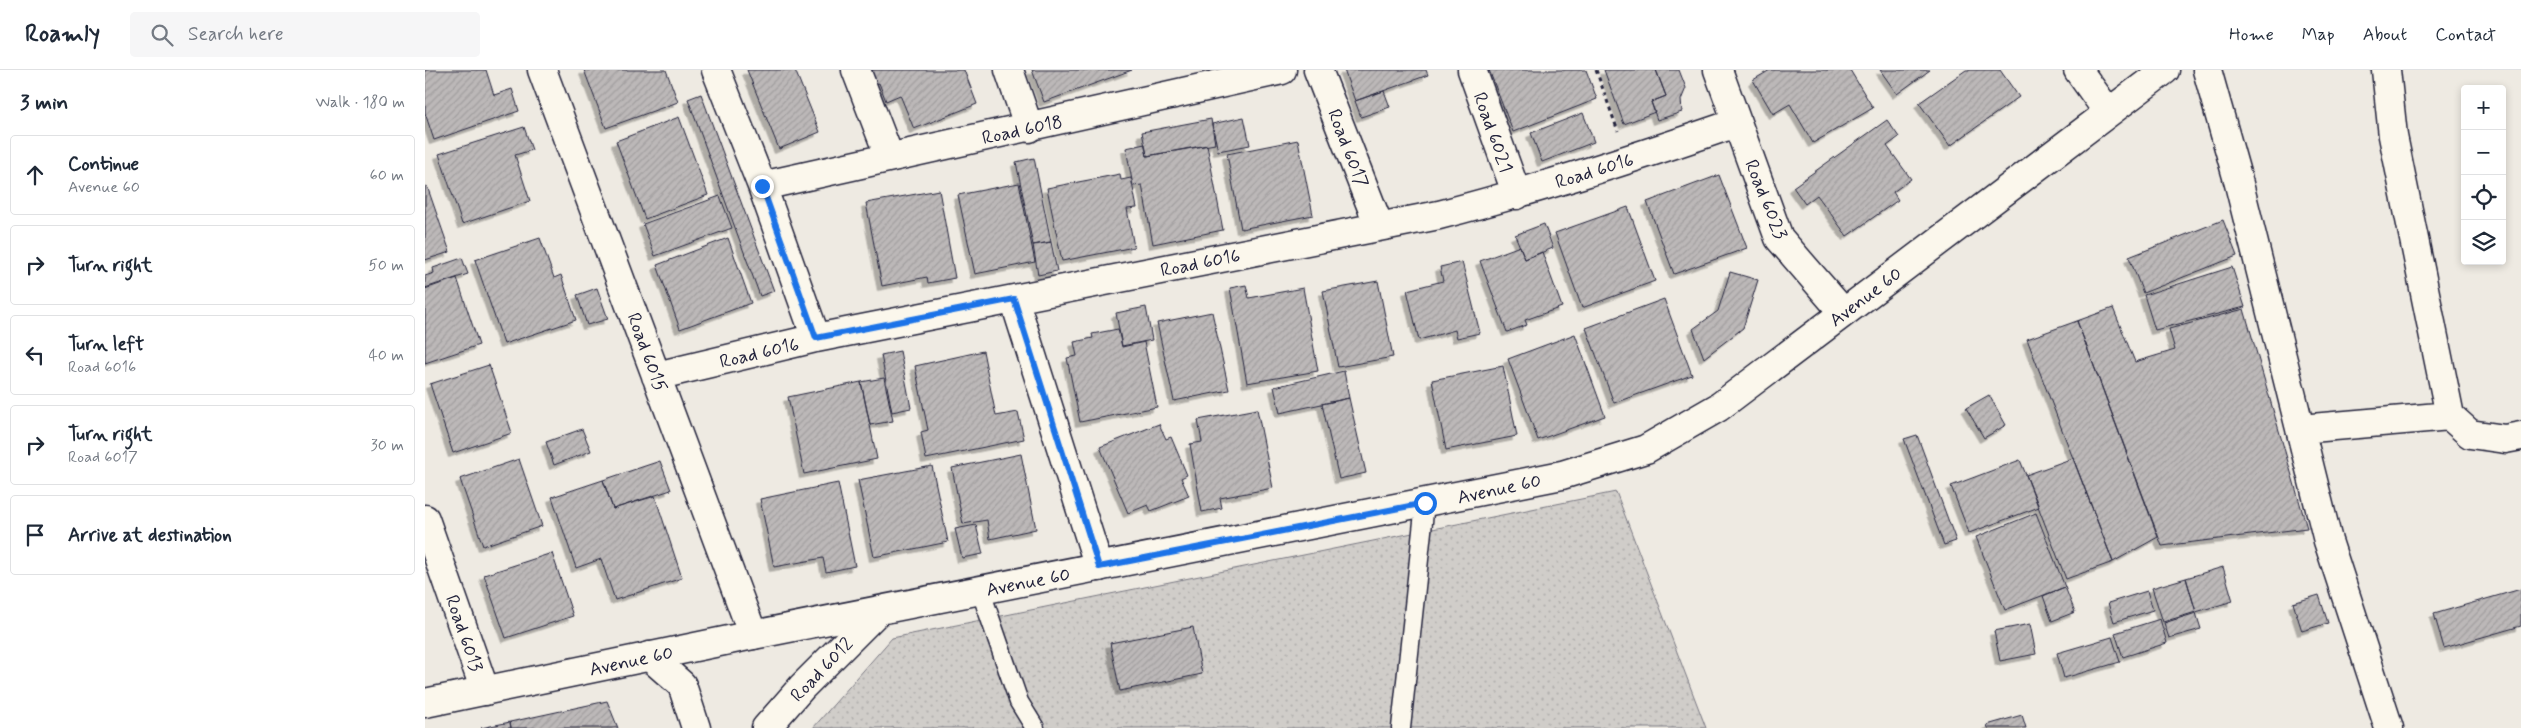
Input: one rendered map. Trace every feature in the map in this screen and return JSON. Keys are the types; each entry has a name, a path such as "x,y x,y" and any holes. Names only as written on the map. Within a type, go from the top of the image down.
{"street":[{"name":"Road 6015","path":"542,70 753,635"},
{"path":"716,70 762,186 816,338"},
{"path":"856,70 889,156"},
{"path":"1009,70 1029,128"},
{"name":"Road 6018","path":"762,186 889,156 1029,128 1193,80 1281,70"},
{"name":"Road 6017","path":"1318,70 1379,226"},
{"name":"Road 6021","path":"1472,70 1517,195"},
{"name":"Road 6023","path":"1718,70 1779,238 1843,312"},
{"path":"2078,70 2108,112"},
{"name":"Avenue 60","path":"425,703 753,635 1562,475 1646,449 1719,407 2165,70"},
{"path":"2207,70 2239,184 2328,541 2389,728"},
{"path":"2385,70 2393,136 2449,416 2470,434 2505,440 2521,436"},
{"name":"Road 6016","path":"656,376 816,338 1439,215 1517,195 1628,160 1736,122"},
{"path":"1014,299 1099,567"},
{"path":"2300,429 2449,416"},
{"name":"Road 6013","path":"425,518 485,690"},
{"name":"Road 6012","path":"766,728 802,687 877,612"},
{"path":"649,656 682,685 696,728"}],"lane":[{"path":"1401,728 1425,503"},
{"path":"980,590 1019,702 1035,728"}],"path":[{"path":"1596,70 1628,160"}],"shaded area":[{"path":"1616,492 1706,728 813,728 892,638"}],"building":[{"path":"425,70 486,70 494,95 512,89 519,111 434,140 425,113"},
{"path":"584,70 666,70 678,102 606,128"},
{"path":"747,70 795,70 820,132 779,149"},
{"path":"862,70 964,70 977,104 914,129 900,95 886,101 879,83 869,87"},
{"path":"1032,70 1132,70 1044,102"},
{"path":"1344,70 1426,70 1428,75 1355,101"},
{"path":"1489,70 1586,70 1597,99 1513,132"},
{"path":"1604,70 1656,70 1666,96 1651,102 1655,112 1624,124"},
{"path":"1656,70 1679,70 1686,88 1681,100 1682,112 1657,120 1651,102 1666,96"},
{"path":"1770,70 1850,70 1873,108 1813,143 1790,104 1773,114 1753,80"},
{"path":"1880,70 1930,70 1897,94"},
{"path":"1966,70 2000,70 2019,97 1950,146 1919,103"},
{"path":"1384,91 1390,107 1361,117 1355,101"},
{"path":"701,94 774,291 760,296 688,99"},
{"path":"1583,113 1594,142 1542,162 1531,133"},
{"path":"679,117 708,195 645,219 616,141"},
{"path":"1244,117 1250,145 1218,151 1212,124"},
{"path":"1211,119 1215,144 1147,156 1142,132"},
{"path":"1887,120 1899,137 1887,146 1911,179 1893,192 1898,200 1847,236 1817,195 1805,204 1793,187"},
{"path":"524,127 532,150 515,155 530,201 462,224 439,154"},
{"path":"1298,140 1313,215 1241,229 1227,154"},
{"path":"1145,144 1147,156 1207,145 1223,230 1153,244 1142,185 1133,186 1126,148"},
{"path":"1034,158 1051,242 1033,245 1016,162"},
{"path":"1120,174 1121,180 1131,178 1137,208 1127,209 1134,247 1062,261 1047,188"},
{"path":"1719,175 1747,248 1674,274 1647,202"},
{"path":"1019,183 1035,262 975,274 958,195"},
{"path":"427,186 450,252 425,260 425,187"},
{"path":"939,190 955,278 928,283 927,277 882,286 866,203"},
{"path":"720,196 732,228 655,256 643,224"},
{"path":"1628,207 1655,281 1582,308 1555,233"},
{"path":"2223,220 2237,256 2143,293 2129,257"},
{"path":"1544,224 1553,248 1525,259 1515,235"},
{"path":"540,238 554,278 561,275 576,320 504,344 475,260"},
{"path":"728,238 751,303 680,329 657,265"},
{"path":"1051,242 1057,271 1038,275 1033,245"},
{"path":"1520,246 1525,259 1542,252 1562,307 1525,320 1527,325 1507,332 1480,261"},
{"path":"462,258 468,274 425,288 425,276 434,273 433,268"},
{"path":"1462,262 1480,333 1457,338 1455,330 1419,340 1407,290 1443,281 1440,267"},
{"path":"2232,267 2245,307 2155,330 2144,295"},
{"path":"1730,272 1758,280 1743,328 1704,358 1693,329 1718,311"},
{"path":"457,278 479,345 425,363 425,289"},
{"path":"1378,281 1393,357 1338,367 1323,291"},
{"path":"1246,285 1249,298 1303,288 1318,371 1247,383 1230,288"},
{"path":"597,288 608,319 587,325 577,295"},
{"path":"1664,299 1692,375 1614,403 1586,328"},
{"path":"1146,307 1152,340 1122,346 1116,313"},
{"path":"2113,308 2135,362 2175,350 2169,329 2244,309 2307,528 2162,546 2077,321"},
{"path":"1212,312 1229,390 1174,401 1157,323"},
{"path":"2077,321 2158,537 2113,562 2027,339"},
{"path":"1118,329 1122,347 1144,342 1157,407 1080,422 1067,358 1077,356 1074,342 1093,338 1092,334"},
{"path":"1575,334 1605,416 1538,440 1508,359"},
{"path":"900,351 911,408 892,412 881,355"},
{"path":"983,351 996,416 1018,412 1024,439 926,459 921,432 928,430 915,366"},
{"path":"489,365 512,433 453,453 430,384"},
{"path":"1503,366 1517,436 1446,450 1432,380"},
{"path":"1344,371 1349,398 1280,413 1274,387"},
{"path":"884,378 893,421 870,425 861,382"},
{"path":"861,382 877,459 804,474 788,397"},
{"path":"1989,395 2006,425 1984,438 1966,408"},
{"path":"1349,398 1366,473 1339,479 1322,404"},
{"path":"1257,409 1273,488 1220,498 1222,508 1202,512 1190,444 1202,442 1198,420"},
{"path":"1159,424 1166,439 1171,437 1187,475 1181,478 1189,496 1151,511 1148,505 1128,513 1100,447"},
{"path":"582,429 591,451 554,465 546,442"},
{"path":"1917,435 1956,541 1944,545 1904,439"},
{"path":"1021,454 1036,529 990,539 987,520 963,524 952,468"},
{"path":"2073,458 2113,562 2066,579 2026,475"},
{"path":"519,459 542,526 483,546 460,479"},
{"path":"2020,460 2039,507 1969,533 1951,486"},
{"path":"660,461 671,490 613,509 603,480"},
{"path":"932,466 948,542 874,557 858,480"},
{"path":"603,480 613,509 655,496 682,578 615,600 601,559 576,568 552,497"},
{"path":"838,483 855,566 826,572 823,558 774,567 760,499"},
{"path":"2036,513 2065,587 2005,610 1976,537"},
{"path":"976,525 983,554 962,558 955,529"},
{"path":"552,553 573,616 506,638 484,575"},
{"path":"2223,567 2233,601 2196,612 2186,578"},
{"path":"2186,578 2196,612 2163,622 2152,588"},
{"path":"2065,587 2075,612 2052,621 2043,596"},
{"path":"2521,589 2521,626 2444,648 2434,614"},
{"path":"2147,591 2153,610 2114,622 2108,603"},
{"path":"2319,595 2328,623 2302,631 2293,603"},
{"path":"2196,613 2201,629 2169,638 2164,623"},
{"path":"2160,619 2167,643 2123,657 2115,633"},
{"path":"2030,624 2036,654 2000,661 1994,631"},
{"path":"1193,627 1202,674 1120,691 1110,643"},
{"path":"2112,637 2120,662 2064,678 2057,653"},
{"path":"607,701 618,728 511,728 510,722"},
{"path":"2022,715 2026,728 1988,728 1987,725"},
{"path":"510,722 511,728 481,728"}],"route":[{"path":"762,186 816,338 1014,299 1099,567 1425,503"}]}
